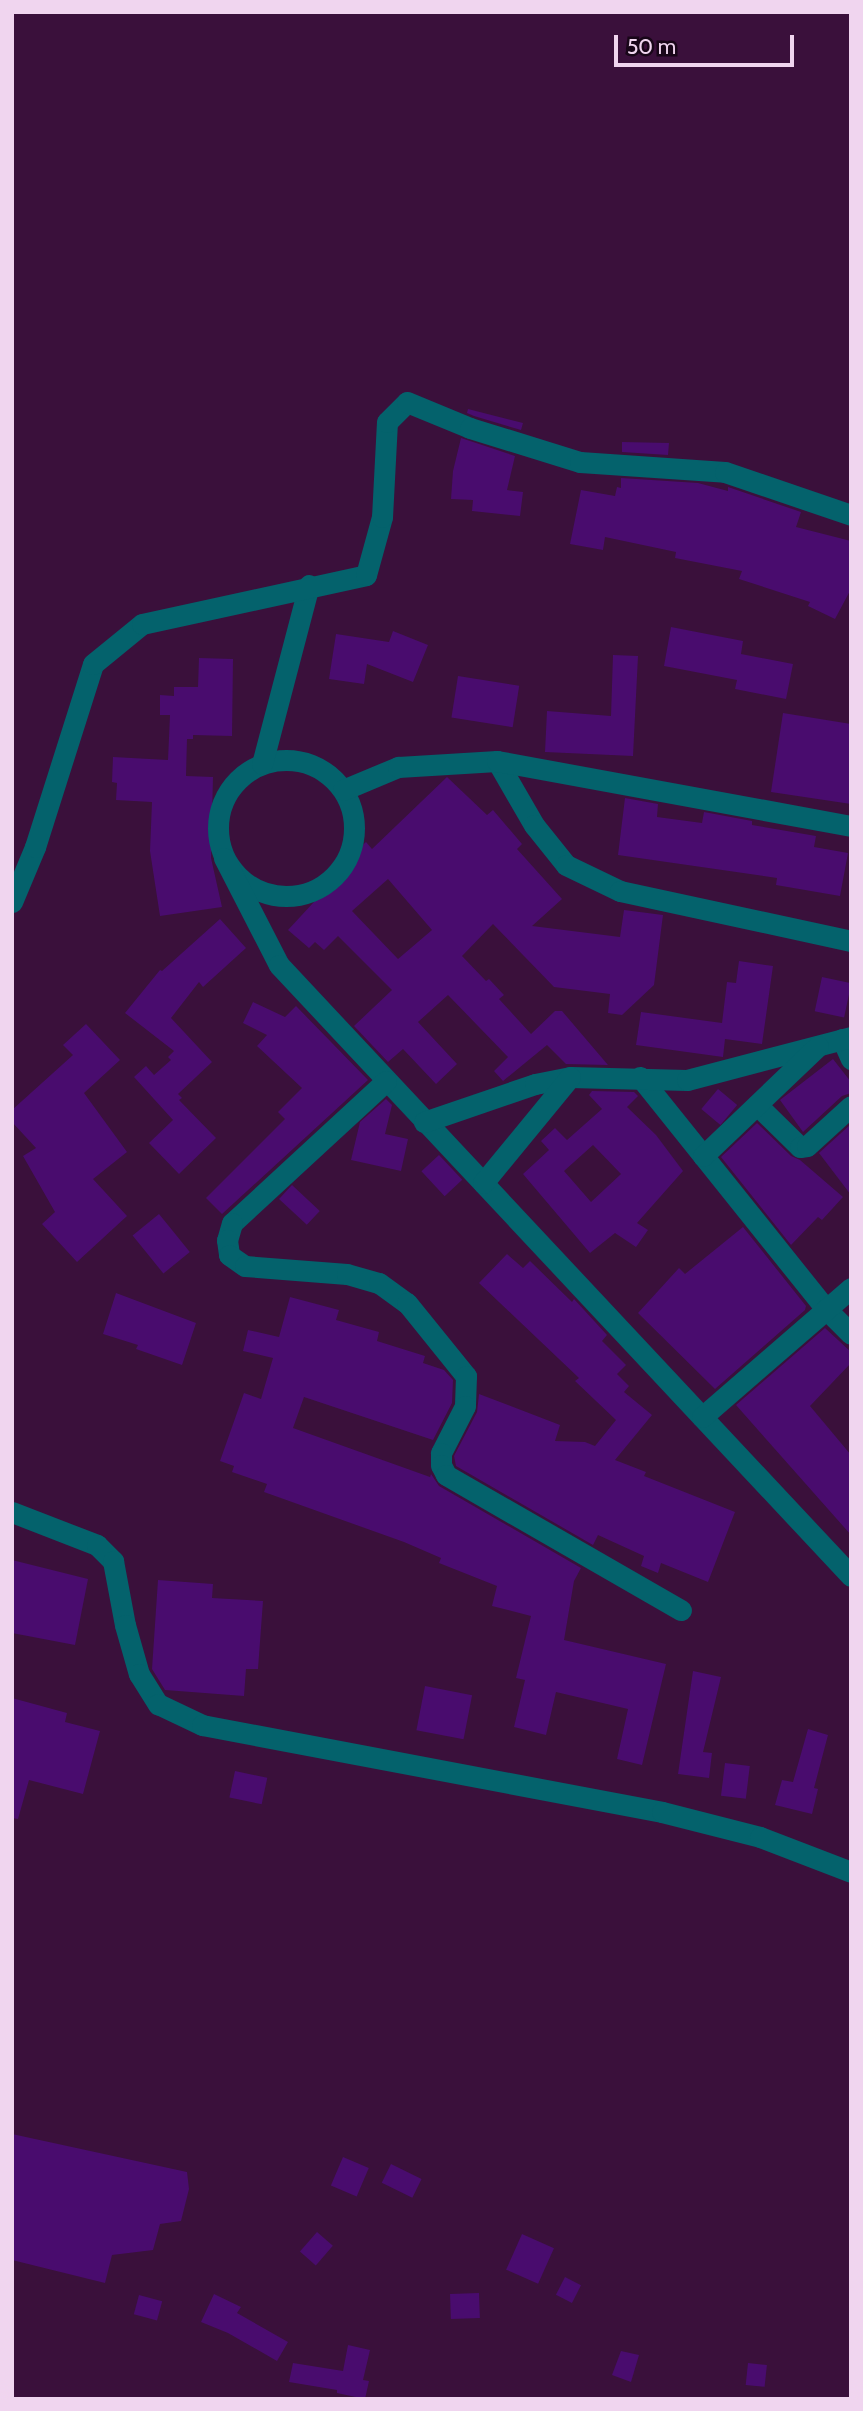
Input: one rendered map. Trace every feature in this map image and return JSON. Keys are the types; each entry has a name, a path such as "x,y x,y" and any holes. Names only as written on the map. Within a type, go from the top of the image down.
{"street":[{"path":"12,902 35,847 93,664 142,624 309,585 366,575 382,517 387,422 407,402 470,428 580,462 725,472 851,515"},
{"path":"262,764 309,585"},
{"path":"224,858 246,883 276,896 299,895 320,887 337,874 349,854 354,832 352,810 343,790 327,774 307,763 285,760 262,764 243,775 228,792 219,813 218,836 224,858 279,965 851,1576"},
{"path":"343,790 398,767 497,761 851,826"},
{"path":"497,761 534,825 566,865 620,891 851,942"},
{"path":"424,1122 536,1084 570,1077 687,1080 847,1038 851,1059"},
{"path":"703,1156 818,1045"},
{"path":"483,1183 570,1077"},
{"path":"640,1077 826,1309 851,1334"},
{"path":"386,1081 232,1223 227,1240 229,1255 245,1266 348,1274 379,1283 407,1303 466,1376 465,1406 442,1453 442,1465 446,1475 681,1610"},
{"path":"757,1105 800,1147 807,1146 851,1107"},
{"path":"702,1417 851,1288"},
{"path":"12,1512 97,1545 113,1561 125,1625 139,1674 158,1704 202,1725 662,1812 760,1837 851,1872"}],"building":[{"path":"468,409 523,423 521,430 474,416 467,413"},
{"path":"461,438 515,456 507,490 523,492 520,516 472,511 473,500 451,499 453,471"},
{"path":"622,442 669,443 668,455 622,452"},
{"path":"621,478 698,483 728,491 728,487 801,512 796,527 851,541 851,589 835,619 808,606 810,602 739,579 742,571 675,558 676,552 605,537 603,550 570,544 581,490 615,496 617,487 621,488"},
{"path":"671,627 743,641 741,654 793,664 786,699 735,689 737,680 664,666"},
{"path":"393,631 428,645 413,682 367,664 364,684 329,679 336,634 389,642"},
{"path":"613,655 638,656 633,756 545,752 547,711 611,716"},
{"path":"199,658 233,659 232,736 193,735 193,739 187,739 186,776 213,777 211,858 222,907 160,916 150,851 152,802 116,800 117,783 112,782 113,757 168,760 170,715 160,715 160,695 174,696 174,687 198,687"},
{"path":"458,676 519,686 513,727 451,717"},
{"path":"783,713 851,724 851,804 771,792"},
{"path":"447,777 487,815 493,810 522,844 517,849 562,899 532,926 620,937 624,910 663,915 654,985 622,1015 608,1013 610,994 554,987 493,924 462,956 504,995 499,999 531,1034 555,1011 562,1011 608,1065 566,1064 547,1045 503,1081 494,1071 508,1057 448,995 418,1022 457,1064 436,1084 403,1049 388,1062 354,1026 392,990 338,936 324,950 315,942 309,948 288,930 338,876 333,872 366,842 372,849","holes":["388,879 432,930 398,959 352,911"]},
{"path":"625,798 658,804 657,817 702,823 704,812 752,821 752,825 816,836 814,847 848,853 840,896 776,885 777,878 618,855"},
{"path":"220,919 246,948 203,987 199,982 171,1018 212,1062 178,1094 182,1098 179,1100 216,1138 179,1174 149,1143 173,1120 134,1077 146,1066 154,1075 171,1060 168,1057 174,1051 125,1013 160,970"},
{"path":"739,961 773,966 762,1044 725,1039 723,1057 636,1045 641,1012 722,1023 727,982 736,983"},
{"path":"822,977 851,983 844,1017 815,1011"},
{"path":"253,1002 285,1017 296,1006 368,1080 222,1214 206,1198 285,1119 278,1112 302,1088 257,1046 267,1035 243,1023"},
{"path":"86,1024 120,1060 84,1093 127,1152 93,1179 127,1216 77,1262 42,1224 55,1212 23,1156 36,1148 12,1122 12,1110 73,1055 63,1045"},
{"path":"833,1059 851,1082 851,1093 842,1096 803,1132 780,1100"},
{"path":"718,1089 737,1105 720,1125 701,1109"},
{"path":"592,1091 634,1092 638,1096 627,1107 656,1135 683,1171 637,1223 648,1230 636,1247 615,1233 590,1253 523,1174 549,1150 541,1141 555,1128 567,1140 602,1109 589,1095","holes":["593,1145 621,1174 591,1202 564,1171"]},
{"path":"386,1099 392,1105 385,1134 408,1139 401,1171 351,1160 360,1122"},
{"path":"757,1123 791,1156 800,1160 843,1197 822,1220 818,1217 791,1245 721,1157"},
{"path":"851,1124 851,1195 819,1153"},
{"path":"439,1155 462,1180 445,1196 421,1171"},
{"path":"292,1185 320,1211 307,1225 279,1199"},
{"path":"159,1214 190,1252 163,1273 133,1235"},
{"path":"743,1227 806,1306 805,1310 715,1389 638,1313 679,1268 685,1274"},
{"path":"507,1254 523,1268 530,1261 572,1302 574,1299 607,1335 602,1341 626,1365 617,1374 629,1386 624,1392 652,1415 615,1460 646,1472 644,1476 735,1512 708,1582 661,1563 658,1573 641,1566 644,1556 598,1535 593,1545 456,1466 454,1456 477,1412 479,1394 560,1425 555,1441 585,1442 595,1446 616,1420 575,1381 579,1378 479,1283"},
{"path":"116,1293 196,1323 182,1365 136,1349 138,1345 103,1334"},
{"path":"290,1297 339,1310 336,1320 379,1332 377,1341 425,1356 423,1363 444,1370 453,1380 452,1403 433,1440 304,1397 293,1428 430,1477 431,1474 439,1486 581,1568 574,1581 564,1640 666,1664 642,1765 617,1759 628,1709 556,1692 546,1735 514,1727 525,1680 516,1678 531,1616 492,1606 497,1586 439,1563 441,1558 404,1542 264,1492 267,1484 232,1472 234,1466 220,1461 244,1393 261,1399 273,1358 243,1351 248,1330 279,1337"},
{"path":"825,1328 851,1352 851,1363 810,1406 851,1455 851,1535 736,1405"},
{"path":"12,1560 88,1579 75,1645 12,1633"},
{"path":"158,1580 213,1584 212,1598 263,1601 258,1669 246,1669 244,1696 165,1690 152,1669"},
{"path":"693,1671 721,1677 703,1752 712,1753 709,1778 678,1774"},
{"path":"425,1686 472,1695 464,1739 416,1730"},
{"path":"12,1698 67,1713 65,1722 100,1731 83,1794 29,1780 18,1819 12,1818"},
{"path":"808,1729 828,1735 814,1788 818,1789 812,1814 775,1805 782,1780 793,1782"},
{"path":"725,1763 750,1766 746,1799 721,1796"},
{"path":"235,1771 267,1778 262,1804 229,1797"},
{"path":"12,2134 187,2172 189,2189 181,2221 160,2224 153,2250 112,2255 105,2283 12,2260"},
{"path":"343,2157 369,2168 357,2196 331,2186"},
{"path":"391,2164 422,2179 412,2198 382,2183"},
{"path":"317,2232 333,2246 316,2265 300,2252"},
{"path":"522,2234 554,2248 538,2284 506,2270"},
{"path":"565,2277 581,2285 572,2303 556,2295"},
{"path":"479,2293 480,2318 451,2319 450,2294"},
{"path":"214,2294 241,2307 237,2313 288,2342 277,2361 228,2333 201,2322"},
{"path":"139,2295 162,2301 157,2321 134,2314"},
{"path":"348,2345 370,2350 363,2380 369,2381 365,2399 337,2393 337,2390 289,2382 293,2363 343,2371"},
{"path":"621,2351 639,2355 631,2382 612,2375"},
{"path":"748,2363 767,2365 765,2387 746,2385"}]}
